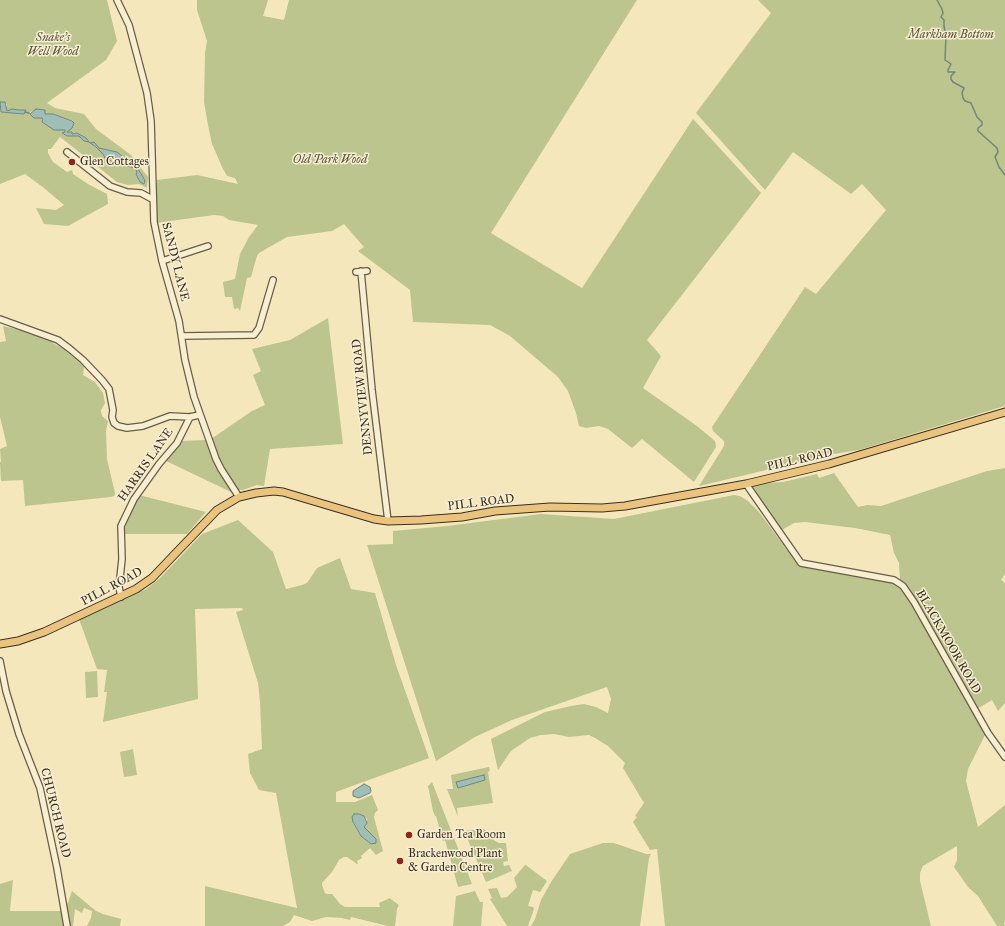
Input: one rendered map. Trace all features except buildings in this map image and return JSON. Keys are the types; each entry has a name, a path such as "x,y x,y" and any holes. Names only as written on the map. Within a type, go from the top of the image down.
{"main road":[{"name":"PILL ROAD","path":"0,644 18,641 44,632 121,597 152,578 217,510 239,497 263,492 284,492 374,519 388,521 462,517 495,511 550,507 602,508 624,506 746,484 856,457 1003,414"}],"street":[{"name":"SANDY LANE","path":"118,0 129,25 146,93 151,120 152,199 154,222 162,262 182,336 185,360 194,397 220,469 239,497"},
{"path":"67,152 110,186 127,192 141,193 152,199"},
{"path":"162,262 208,246"},
{"name":"DENNYVIEW ROAD","path":"361,271 373,397 388,521"},
{"path":"182,336 254,335 259,328 273,280"},
{"path":"0,319 58,340 70,348 109,389 113,410 112,417 114,423 118,426 127,428 143,426 170,416 190,417 200,415"},
{"name":"HARRIS LANE","path":"121,597 119,587 122,559 121,526 134,499 159,464 177,443 190,417"},
{"name":"BLACKMOOR ROAD","path":"746,484 801,563 894,580 902,586 914,602 988,733 1005,757"},
{"name":"CHURCH ROAD","path":"0,661 5,678 6,691 19,734 40,788 57,868 67,926"}],"green space":[{"name":"Snake's Well Wood","path":"0,0 107,0 117,41 106,60 47,103 55,108 84,114 96,129 131,155 148,177 147,188 139,184 128,185 117,182 60,137 51,149 48,149 48,153 53,162 67,172 72,170 73,174 107,194 108,204 68,226 44,224 36,208 56,210 64,205 25,174 0,184 0,110 1,112 6,113 21,110 8,111 6,109 7,104 0,102","holes":["33,111 53,114 73,121 73,125 67,132 72,132 72,134 77,133 99,148 117,152 127,160 133,161 143,177 143,180 135,168 125,163 123,159 120,159 118,162 110,161 89,142 79,136 64,135 62,133 65,132 65,130 57,130 52,128 42,122 42,118 31,114 30,112"]},
{"name":"Old Park Wood","path":"197,0 268,0 263,16 284,20 289,0 637,0 491,233 582,288 693,119 761,193 647,340 661,356 643,388 697,426 715,441 716,447 694,482 642,439 632,448 608,429 599,426 586,428 579,426 568,391 558,377 510,336 490,325 413,322 410,290 358,251 364,247 344,224 332,231 287,237 259,253 251,277 247,278 240,311 238,308 234,309 232,297 225,297 223,282 235,279 240,254 249,237 258,225 229,220 223,216 214,215 156,223 154,201 157,180 197,175 238,184 235,178 227,176 212,144 204,102 205,53 207,41 197,10"},
{"name":"Markham Bottom","path":"758,0 1005,0 1005,406 859,450 834,454 699,486 724,446 724,441 713,431 712,427 805,287 816,294 886,210 862,184 851,194 793,152 765,190 696,113 771,13"},
{"path":"328,318 343,444 270,449 264,486 257,485 239,490 236,488 225,470 211,439 252,411 265,405 253,375 261,371 252,349 290,340"},
{"path":"3,326 37,334 62,348 84,366 83,375 95,382 103,393 105,403 101,410 102,416 108,421 106,431 107,459 115,493 114,496 25,506 23,480 1,481 0,449 7,446 0,417 0,342 6,341"},
{"path":"206,440 231,492 164,460 180,441"},
{"path":"1005,468 1005,574 1001,580 1005,583 1005,703 998,711 992,700 977,709 952,661 908,587 900,580 899,563 894,553 890,535 855,528 805,522 794,523 782,530 751,488 753,486 766,483 783,482 817,474 819,478 834,473 858,507 867,505 881,506 987,471"},
{"path":"139,495 206,512 187,534 124,534 130,511"},
{"path":"734,495 740,496 748,501 759,512 798,565 895,583 905,592 986,733 968,769 966,781 978,827 1005,805 1005,926 997,926 978,896 968,887 954,867 957,860 957,846 923,866 920,873 920,881 931,926 665,926 657,849 650,850 633,822 637,817 635,816 644,803 623,768 625,763 608,746 589,735 569,737 554,734 541,735 530,738 511,751 498,770 491,739 545,712 571,706 584,704 596,707 608,713 611,699 607,687 512,720 475,737 436,761 367,545 393,544 393,531 541,514 614,519"},
{"path":"238,520 273,552 286,589 307,583 317,568 340,558 351,589 375,593 396,665 429,758 336,792 336,802 355,802 372,795 378,810 374,817 383,851 376,855 370,848 361,856 362,858 357,861 358,864 347,857 344,857 339,860 322,885 325,893 332,894 340,904 345,907 380,907 379,903 390,898 399,905 397,909 395,926 388,926 351,917 350,920 326,917 312,921 294,915 290,922 283,926 205,926 205,886 297,908 276,793 259,790 250,773 248,754 262,749 260,702 258,683 236,612 243,610 242,608 195,609 198,699 103,722 107,692 104,692 107,670 97,669 79,619 146,589 160,578 202,534","holes":["361,814 367,819 367,823 364,827 376,839 372,844 361,836 352,819"]},
{"path":"97,671 98,697 86,698 85,672"},
{"path":"133,749 137,775 124,777 120,752"},
{"path":"489,767 490,771 488,772 493,803 457,808 458,817 447,789 453,789 451,775"},
{"path":"432,782 472,884 458,887 445,840 443,841 436,816 433,811 428,786"},
{"path":"484,829 495,841 499,843 506,843 508,861 503,862 504,866 509,865 512,871 486,882 464,831"},
{"path":"603,843 614,843 646,854 651,854 649,858 640,926 531,926 535,919 541,900 570,854"},
{"path":"525,865 547,881 540,892 533,890 528,906 533,907 534,909 528,926 507,926 490,899 492,898 488,889 497,888 501,898 507,897 517,887 514,878"},
{"path":"13,880 10,911 62,911 64,926 0,926 0,884"},
{"path":"72,891 96,911 121,919 120,926 87,926 91,918 92,911 84,908 82,913 75,909 73,926 68,926 66,908"},
{"path":"475,891 480,902 483,902 481,926 453,926 456,896"}],"water":[{"path":"0,102 5,102 7,111 12,109 26,110 24,114 1,112"},
{"path":"36,109 45,110 45,114 53,114 72,121 74,123 72,128 67,132 72,132 72,134 77,133 86,138 89,142 84,141 79,136 67,136 62,133 65,132 65,130 54,130 42,122 42,118 34,118 30,114"},
{"path":"94,142 99,148 117,152 127,160 133,161 145,181 144,184 140,182 135,168 127,166 123,159 120,159 117,162 112,162 105,158 96,147 90,143"},
{"path":"484,775 485,780 458,788 456,782"},
{"path":"364,784 370,787 370,793 359,798 353,796 353,791"},
{"path":"354,814 364,816 367,823 364,827 376,839 376,843 371,844 361,836 353,822 352,817"}],"waterway":[{"path":"937,0 943,13 941,17 944,20 946,36 945,60 951,64 948,72 955,72 951,76 951,79 953,82 964,88 962,93 963,98 965,101 971,103 977,117 982,122 982,125 978,128 978,131 997,148 998,152 995,157 999,167 1005,175"},
{"path":"25,112 29,113"}],"place":[{"name":"Glen Cottages","path":"72,162"},
{"name":"Garden Tea Room","path":"409,835"},
{"name":"Brackenwood Plant & Garden Centre","path":"400,861"}]}
